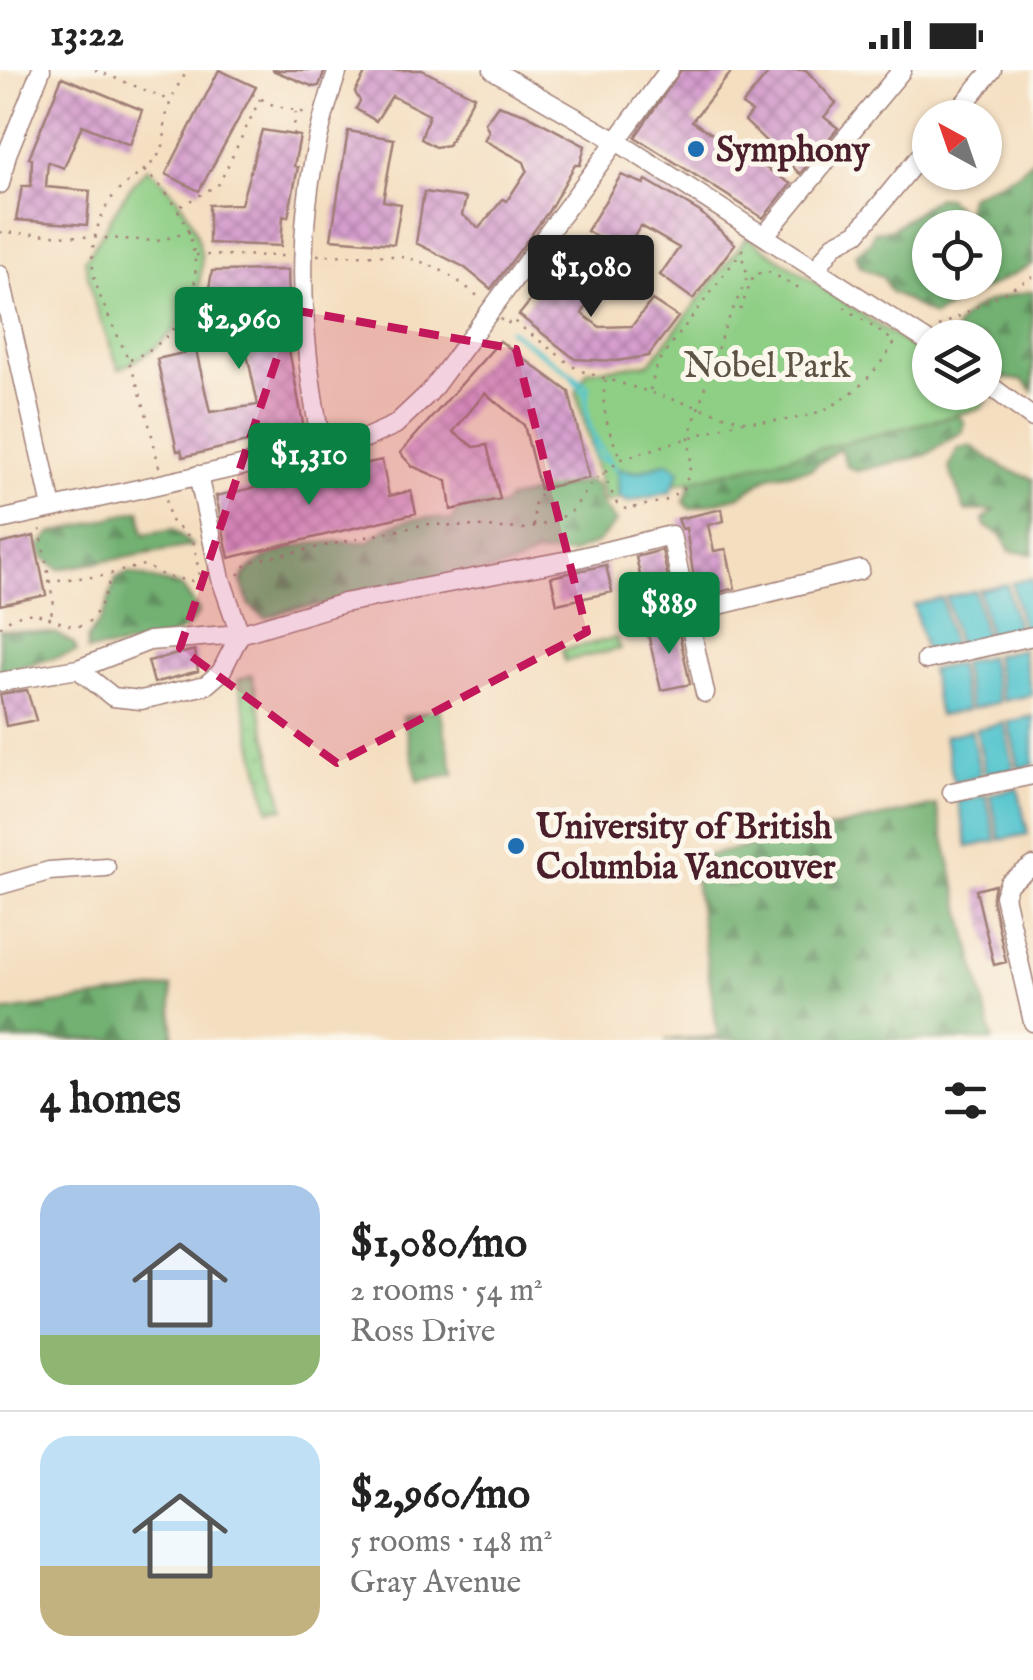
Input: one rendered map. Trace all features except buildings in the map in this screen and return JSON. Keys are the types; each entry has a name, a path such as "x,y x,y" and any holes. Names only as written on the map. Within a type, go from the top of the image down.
{"street":[{"path":"0,184 7,154 41,70"},
{"path":"322,447 306,360 301,256 310,173 338,70"},
{"path":"493,70 912,322"},
{"path":"0,520 366,438 415,409 492,312 669,70"},
{"path":"761,232 902,70"},
{"path":"967,100 992,70"},
{"path":"817,268 834,246 857,233 912,166"},
{"path":"0,276 52,508"},
{"path":"1002,395 1033,418"},
{"path":"78,668 113,697 141,700 206,684 221,672 240,634 222,579 198,476"},
{"path":"0,682 78,668 150,641 240,634 327,607 574,559 671,534 705,693"},
{"path":"687,612 860,570"},
{"path":"926,660 1033,636"},
{"path":"952,792 1033,775"},
{"path":"1033,866 1021,871 1004,896 1033,1022"},
{"path":"0,885 49,871 106,867"}],"path":[{"path":"95,70 172,102"},
{"path":"189,70 164,122 166,140 158,158 107,203 92,239 95,289 129,361 170,520 192,540 201,584"},
{"path":"252,94 309,113"},
{"path":"180,207 219,184 260,99"},
{"path":"293,134 296,111"},
{"path":"129,361 150,352 176,324 190,301 196,255 180,207 168,190 142,169"},
{"path":"0,232 157,242 190,232"},
{"path":"649,392 658,362 740,251 761,232"},
{"path":"602,474 617,504 626,509 674,498 690,476 689,437 722,334 748,276 740,251"},
{"path":"196,255 406,255 439,266 507,324 511,318 578,370 743,420 786,421 822,412 860,386 896,342"},
{"path":"748,276 767,271 801,289"},
{"path":"740,310 754,275"},
{"path":"960,320 1033,277"},
{"path":"606,380 603,396 612,442 622,460"},
{"path":"48,582 111,574 144,564 166,577 201,584 238,576 249,562 427,524 534,526 570,513 602,474 622,460 743,420"},
{"path":"534,526 534,505 540,495"},
{"path":"40,527 54,605 50,617"},
{"path":"0,627 6,621 37,612 78,630 93,621 111,574"},
{"path":"0,616 6,621"}],"highlighted area":[{"path":"293,310 516,349 587,632 337,763 180,648"}],"green space":[{"path":"1033,159 1033,264 1002,280 1002,210 966,210 969,196 982,190 1002,190 1002,181"},
{"path":"148,168 174,194 192,222 200,250 200,278 192,304 175,329 151,351 119,369 94,303 85,260 121,201"},
{"path":"937,197 947,198 960,210 919,210"},
{"path":"912,215 912,300 964,300 933,316 890,291 883,277 860,266 856,254 871,242 874,232 892,229"},
{"name":"Nobel Park","path":"747,237 912,348 912,410 975,410 605,502 576,391 588,371 650,363"},
{"path":"1033,291 1033,391 1024,381 1002,378 1002,320 961,320 978,307"},
{"path":"912,398 912,410 951,410 964,421 963,431 926,455 857,471 847,466 840,448 811,469 769,476 740,496 690,509 684,502 690,487 686,473"},
{"path":"971,446 1004,468 1033,479 1033,554 1010,551 1002,535 986,527 983,520 995,510 965,511 949,468 957,449"},
{"path":"588,481 597,486 601,504 616,522 598,542 571,554 537,554 509,567 388,590 374,587 344,601 292,609 265,618 250,606 241,581 251,568 281,551 317,543 369,542 386,528 407,520 451,521 458,509 483,502 501,507 508,499"},
{"path":"140,510 144,534 174,529 192,546 59,569 43,557 40,546 50,534"},
{"path":"129,573 182,587 199,611 192,623 166,637 87,651 88,638 104,615 116,578"},
{"path":"0,630 57,634 74,644 77,652 0,672"},
{"path":"616,638 620,649 565,661 562,650"},
{"path":"252,675 284,808 269,810 238,680"},
{"path":"440,709 454,774 418,781 403,717"},
{"path":"936,805 993,1040 665,1040 718,1037 692,859"},
{"path":"171,987 174,1040 0,1040 0,1012"}],"water":[{"path":"667,462 680,470 671,492 627,502 619,496 617,469 637,472"},
{"path":"1033,578 1033,627 1022,629 1012,583"},
{"path":"1007,584 1017,630 989,636 979,590"},
{"path":"975,591 985,637 957,644 946,597"},
{"path":"942,598 952,645 925,651 914,605"},
{"path":"1022,649 1032,695 1003,701 994,655"},
{"path":"989,656 999,702 971,709 961,663"},
{"path":"957,664 967,710 939,716 930,670"},
{"path":"1033,716 1033,765 1019,768 1008,722"},
{"path":"1004,723 1014,769 986,775 976,729"},
{"path":"971,730 981,776 954,783 944,736"},
{"path":"1018,788 1028,834 1000,840 990,794"},
{"path":"986,795 996,841 968,847 958,801"}],"waterway":[{"path":"509,330 588,386 588,421 616,470"},
{"path":"573,378 586,396"},
{"path":"593,442 596,457 609,462"}],"place":[{"name":"Symphony","path":"696,149"},
{"name":"University of British Columbia Vancouver","path":"516,846"}]}
